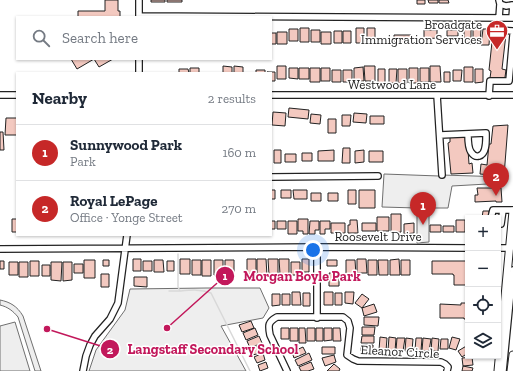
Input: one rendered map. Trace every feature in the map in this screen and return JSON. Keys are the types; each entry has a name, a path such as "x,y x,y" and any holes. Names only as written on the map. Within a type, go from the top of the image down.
{"main road":[{"path":"498,371 506,328 513,210"},
{"path":"512,371 513,355"}],"street":[{"path":"139,16 140,0"},
{"path":"272,17 498,18 513,18 513,5 506,6 500,2 498,18 495,30 513,31"},
{"path":"488,96 490,81 509,82 513,35"},
{"path":"139,60 139,72"},
{"path":"0,95 16,95"},
{"name":"Westwood Lane","path":"272,95 513,95"},
{"path":"438,95 442,176"},
{"path":"440,135 486,133 484,152 478,157 471,152 468,134"},
{"path":"272,177 378,176"},
{"path":"492,215 493,210 513,210"},
{"path":"499,211 499,215"},
{"path":"501,224 512,224"},
{"path":"83,371 90,345 95,336 110,319 118,303 127,236"},
{"path":"317,247 317,318"},
{"name":"Roosevelt Drive","path":"0,249 317,247 465,248"},
{"path":"501,248 510,248"},
{"path":"503,371 506,328 513,270"},
{"path":"506,371 506,328 513,310"},
{"name":"Eleanor Circle","path":"287,371 270,335 270,323 277,317 343,317 348,321 350,330 347,355 353,359 358,361 441,362 448,367 447,371"}],"shaded area":[{"path":"384,174 506,177 505,183 452,186 448,208 429,208 429,242 417,243 417,208 382,207"},
{"path":"260,288 269,308 263,318 221,326 246,371 89,371 96,350 125,310 130,289"},
{"path":"0,300 13,305 23,316 41,371 35,371 18,317 10,310 0,305"},
{"path":"15,322 30,371 0,371 0,326"}],"building":[{"path":"105,0 118,0 118,11 120,11 120,16 78,16 78,11 105,11"},
{"path":"151,0 165,0 165,2 151,2"},
{"path":"167,0 182,0 182,2 167,2"},
{"path":"417,0 425,0 425,4 417,4"},
{"path":"428,0 438,0 438,3 429,3"},
{"path":"439,0 448,0 449,3 439,3"},
{"path":"300,28 309,28 309,42 300,42"},
{"path":"356,28 364,28 364,43 356,43"},
{"path":"367,28 375,28 375,43 367,43"},
{"path":"473,28 481,29 480,44 473,43"},
{"path":"289,29 298,29 298,41 289,41"},
{"path":"464,29 471,29 471,44 464,43"},
{"path":"483,29 490,29 489,45 481,45"},
{"path":"311,30 320,30 320,42 311,42"},
{"path":"424,30 437,30 437,38 424,39"},
{"path":"447,30 458,30 458,36 447,36"},
{"path":"334,31 342,31 342,43 334,43"},
{"path":"343,31 351,31 351,43 343,43"},
{"path":"277,32 287,32 287,44 277,44"},
{"path":"321,32 331,32 331,44 321,44"},
{"path":"272,33 276,33 276,44 272,44"},
{"path":"495,34 506,34 502,69 506,70 505,77 503,79 490,78 491,71 489,70 492,42 494,42"},
{"path":"394,35 411,35 411,43 394,42"},
{"path":"72,60 92,60 77,69"},
{"path":"95,60 111,60 99,67"},
{"path":"223,66 232,67 232,72 223,72"},
{"path":"234,66 243,67 243,72 234,72"},
{"path":"277,66 286,66 286,79 277,79"},
{"path":"364,66 375,66 375,81 365,81"},
{"path":"430,66 440,66 441,82 430,82"},
{"path":"363,67 364,81 354,81 354,68"},
{"path":"464,67 473,67 473,82 464,82"},
{"path":"190,68 199,68 199,72 190,72"},
{"path":"289,68 298,68 298,79 289,78"},
{"path":"299,68 309,68 309,79 299,79"},
{"path":"310,68 320,68 320,82 310,82"},
{"path":"321,68 330,68 330,81 321,81"},
{"path":"409,68 418,68 418,83 409,83"},
{"path":"420,68 429,68 429,82 420,82"},
{"path":"179,69 188,69 189,72 179,72"},
{"path":"378,69 385,69 385,84 378,84"},
{"path":"389,69 397,69 396,83 389,83"},
{"path":"398,69 407,69 407,83 398,83"},
{"path":"475,69 483,69 483,82 475,83"},
{"path":"256,70 265,70 265,72 256,72"},
{"path":"332,70 341,70 341,82 332,82"},
{"path":"343,70 352,70 352,82 343,82"},
{"path":"453,70 462,70 461,81 453,81"},
{"path":"272,72 275,72 275,81 272,81"},
{"path":"444,72 450,72 450,82 444,82"},
{"path":"289,108 309,110 308,119 288,117"},
{"path":"273,112 286,113 285,126 272,125"},
{"path":"354,113 367,114 366,123 353,122"},
{"path":"311,114 321,115 320,124 310,123"},
{"path":"342,115 351,115 350,126 342,126"},
{"path":"370,116 384,116 384,124 370,124"},
{"path":"6,118 16,118 16,135 5,135"},
{"path":"328,119 336,119 336,133 328,133"},
{"path":"508,125 504,176 480,174 481,164 487,165 489,144 491,144 493,126"},
{"path":"0,132 3,132 4,150 0,150"},
{"path":"467,136 469,164 472,163 473,173 451,174 448,143 450,142 450,137"},
{"path":"343,148 350,148 350,163 342,163"},
{"path":"274,150 281,150 281,163 274,163"},
{"path":"334,150 334,161 318,161 318,151"},
{"path":"364,150 364,162 355,163 355,151"},
{"path":"369,151 383,151 383,162 369,162"},
{"path":"302,153 312,153 312,161 302,161"},
{"path":"285,154 296,154 296,162 285,162"},
{"path":"477,188 501,188 502,202 475,202 475,195 478,195"},
{"path":"272,190 275,190 275,199 272,199"},
{"path":"281,190 291,190 291,198 281,198"},
{"path":"293,190 307,190 307,199 294,199"},
{"path":"348,190 356,190 356,204 348,204"},
{"path":"359,190 375,190 375,208 359,208"},
{"path":"311,193 321,193 321,201 311,201"},
{"path":"328,193 338,193 338,201 328,201"},
{"path":"483,211 489,211 489,215 482,215"},
{"path":"391,214 401,214 401,232 391,233"},
{"path":"377,217 389,217 389,231 377,231"},
{"path":"12,219 16,219 16,232 12,232"},
{"path":"298,219 308,219 308,234 303,234 303,231 298,231"},
{"path":"350,220 357,220 358,233 348,233 348,225 350,225"},
{"path":"456,220 465,220 465,232 456,232"},
{"path":"272,221 275,221 275,229 272,229"},
{"path":"277,221 286,221 286,229 277,229"},
{"path":"288,221 297,221 297,234 288,234"},
{"path":"310,221 319,221 319,230 315,230 315,234 309,234"},
{"path":"320,221 330,221 330,229 325,229 325,234 320,234"},
{"path":"331,223 345,223 345,233 331,233"},
{"path":"362,223 376,223 376,231 362,231"},
{"path":"414,223 414,233 404,234 404,224"},
{"path":"430,225 441,225 441,232 430,232"},
{"path":"443,226 454,226 454,232 443,232"},
{"path":"133,259 141,259 141,271 133,271"},
{"path":"180,259 190,259 190,274 180,274"},
{"path":"247,259 256,259 256,274 247,274"},
{"path":"257,259 266,259 267,276 257,276"},
{"path":"268,259 278,259 278,275 269,275"},
{"path":"279,259 289,259 289,274 280,274"},
{"path":"302,259 309,259 309,272 302,272"},
{"path":"357,259 366,259 367,273 357,273"},
{"path":"399,259 400,275 390,275 390,260"},
{"path":"84,260 95,260 95,278 84,278"},
{"path":"103,260 109,260 109,266 103,266"},
{"path":"154,260 163,260 164,272 154,272"},
{"path":"192,260 201,260 201,275 192,275"},
{"path":"202,260 211,260 211,276 202,276"},
{"path":"214,260 223,260 223,275 214,275"},
{"path":"225,260 234,260 234,275 225,275"},
{"path":"327,260 337,260 337,266 327,266"},
{"path":"346,260 355,260 356,275 346,275"},
{"path":"368,260 377,260 377,275 368,275"},
{"path":"378,260 388,260 388,275 379,275"},
{"path":"401,260 410,260 410,275 401,275"},
{"path":"0,261 4,261 4,269 0,269"},
{"path":"30,261 39,261 39,276 30,276"},
{"path":"143,261 152,261 152,271 143,271"},
{"path":"167,261 174,261 174,271 167,271"},
{"path":"432,261 465,261 465,285 454,285 453,274 432,274"},
{"path":"9,262 18,262 18,275 9,275"},
{"path":"19,262 28,262 28,277 19,277"},
{"path":"51,262 62,262 61,281 51,280"},
{"path":"63,262 72,262 72,280 63,281"},
{"path":"291,262 300,262 300,275 291,275"},
{"path":"74,264 83,264 83,273 74,273"},
{"path":"42,265 50,265 50,276 42,276"},
{"path":"329,273 339,273 339,286 329,286"},
{"path":"101,274 109,274 109,287 101,287"},
{"path":"134,277 147,277 147,287 134,286"},
{"path":"292,292 300,292 301,305 292,305"},
{"path":"324,292 333,292 333,305 324,305"},
{"path":"345,292 354,292 353,304 345,303"},
{"path":"303,293 310,293 310,306 303,306"},
{"path":"335,293 342,293 342,305 335,305"},
{"path":"272,294 280,294 280,305 272,306"},
{"path":"282,294 290,294 290,305 282,305"},
{"path":"362,294 369,299 362,308 355,303"},
{"path":"461,303 465,303 465,319 440,318 440,304 461,305"},
{"path":"374,304 377,312 364,316 362,308"},
{"path":"364,317 379,317 378,326 364,325"},
{"path":"251,321 254,328 242,332 239,325"},
{"path":"362,327 375,327 374,335 362,335"},
{"path":"255,328 258,335 246,340 243,333"},
{"path":"281,328 289,328 289,339 281,339"},
{"path":"290,328 298,328 298,341 290,341"},
{"path":"299,328 305,328 306,343 299,343"},
{"path":"307,328 315,328 315,341 307,341"},
{"path":"316,328 323,328 323,341 316,341"},
{"path":"324,328 332,328 332,340 324,341"},
{"path":"333,328 340,328 341,341 333,341"},
{"path":"259,336 262,343 250,348 247,341"},
{"path":"362,336 374,336 374,343 361,343"},
{"path":"380,337 387,338 386,351 379,350"},
{"path":"389,337 396,338 395,351 388,350"},
{"path":"452,337 460,339 456,350 449,348"},
{"path":"397,338 405,338 403,351 396,350"},
{"path":"406,338 413,339 412,351 405,351"},
{"path":"416,338 422,338 421,351 415,350"},
{"path":"423,338 431,339 429,351 422,351"},
{"path":"432,338 439,339 438,351 431,351"},
{"path":"441,339 448,339 448,349 440,349"},
{"path":"263,344 266,351 253,355 251,348"},
{"path":"361,345 373,345 373,352 361,351"},
{"path":"303,347 306,353 294,358 292,352"},
{"path":"322,347 335,347 335,354 322,354"},
{"path":"465,347 465,355 462,357 458,351"},
{"path":"263,353 265,360 257,363 254,357"},
{"path":"309,353 312,360 298,366 295,360"},
{"path":"334,355 336,362 325,366 322,358"},
{"path":"462,358 472,359 473,365 463,366"},
{"path":"266,362 268,368 260,371 258,365"},
{"path":"311,362 314,369 301,371 299,367"},
{"path":"334,364 340,369 339,371 327,371"},
{"path":"463,366 473,368 472,371 462,371"}],"waterway":[{"path":"178,254 178,287 180,291 200,290 211,293 250,371"},
{"path":"169,291 180,291"}],"place":[{"name":"Broadgate Immigration Services","path":"497,50"},
{"name":"Royal LePage","path":"496,196"},
{"name":"Sunnywood Park","path":"423,225"},
{"name":"Morgan Boyle Park","path":"167,328"},
{"name":"Langstaff Secondary School","path":"47,329"}]}
